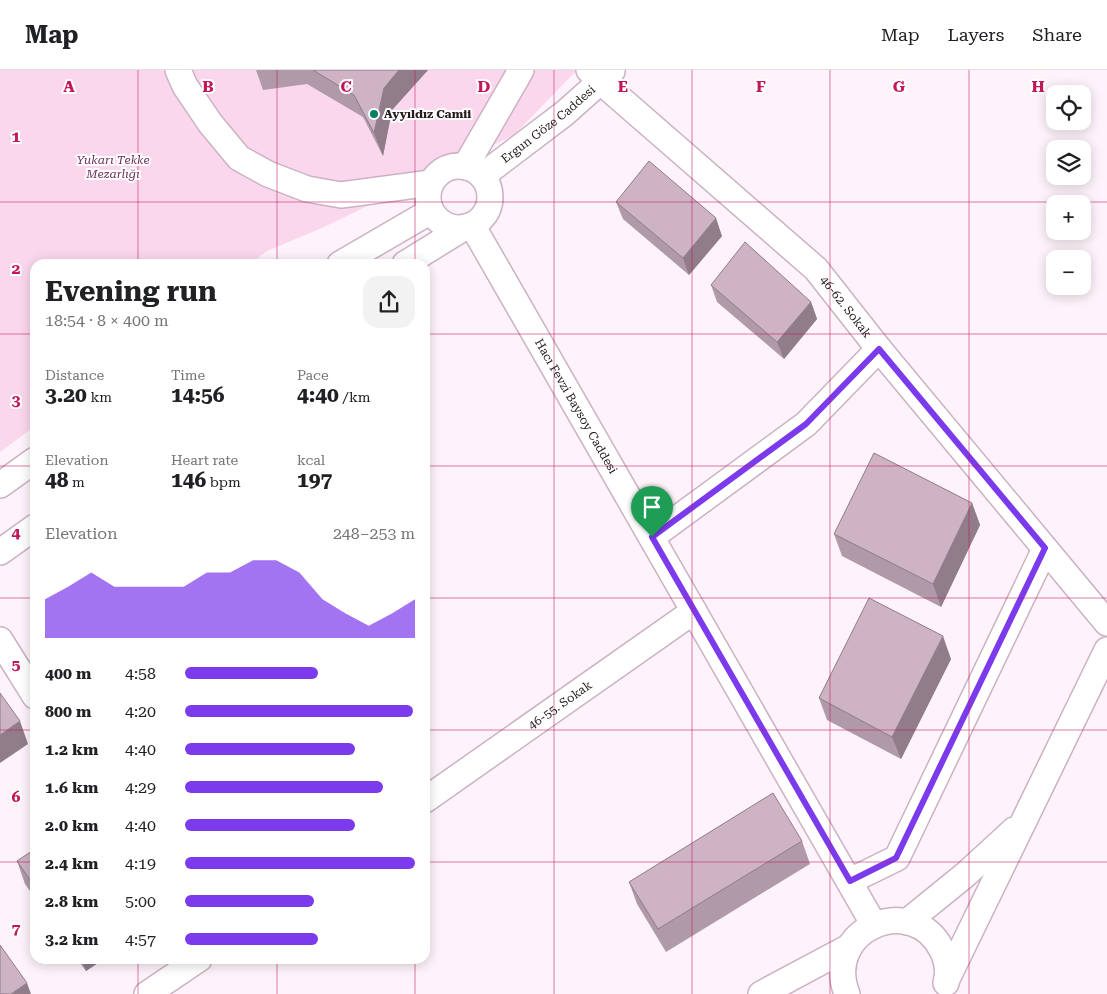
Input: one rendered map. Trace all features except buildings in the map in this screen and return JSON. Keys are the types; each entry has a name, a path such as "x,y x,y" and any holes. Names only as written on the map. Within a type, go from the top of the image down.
{"street":[{"path":"178,70 185,86 210,123 239,158 268,174 307,189 341,195 431,182"},
{"path":"474,171 520,70"},
{"path":"565,113 576,70"},
{"name":"Ergun Göze Caddesi","path":"474,171 565,113 600,74"},
{"name":"46-62. Sokak","path":"600,74 816,269 879,349 1107,623"},
{"path":"413,259 483,217 489,204 490,192 485,180 474,171 456,166 444,170 436,176 431,182 428,198 432,211 440,221 459,228 468,226"},
{"path":"349,259 432,211"},
{"name":"Hacı Fevzi Baysoy Caddesi","path":"468,226 652,537 874,925"},
{"path":"652,537 806,424 879,349"},
{"path":"0,485 30,464"},
{"path":"0,552 30,530"},
{"path":"850,881 896,858 1045,548"},
{"name":"46-55. Sokak","path":"430,796 694,611"},
{"path":"0,640 30,688"},
{"path":"946,988 1107,650"},
{"path":"907,922 965,875 1025,820"},
{"path":"847,994 843,982 843,969 845,956 850,947 860,934 874,925 890,920 907,922 923,928 939,944 946,961 946,988"},
{"path":"761,994 850,947"},
{"path":"154,992 192,964"}],"green space":[{"name":"Yukarı Tekke Mezarlığı","path":"0,70 577,70 514,135 322,228 267,251 256,259 30,259 30,430 0,452"}],"place":[{"name":"Ayyıldız Camii","path":"374,114"}],"route":[{"path":"879,349 1045,548 896,858 850,881 652,537 806,424 879,349"}]}
